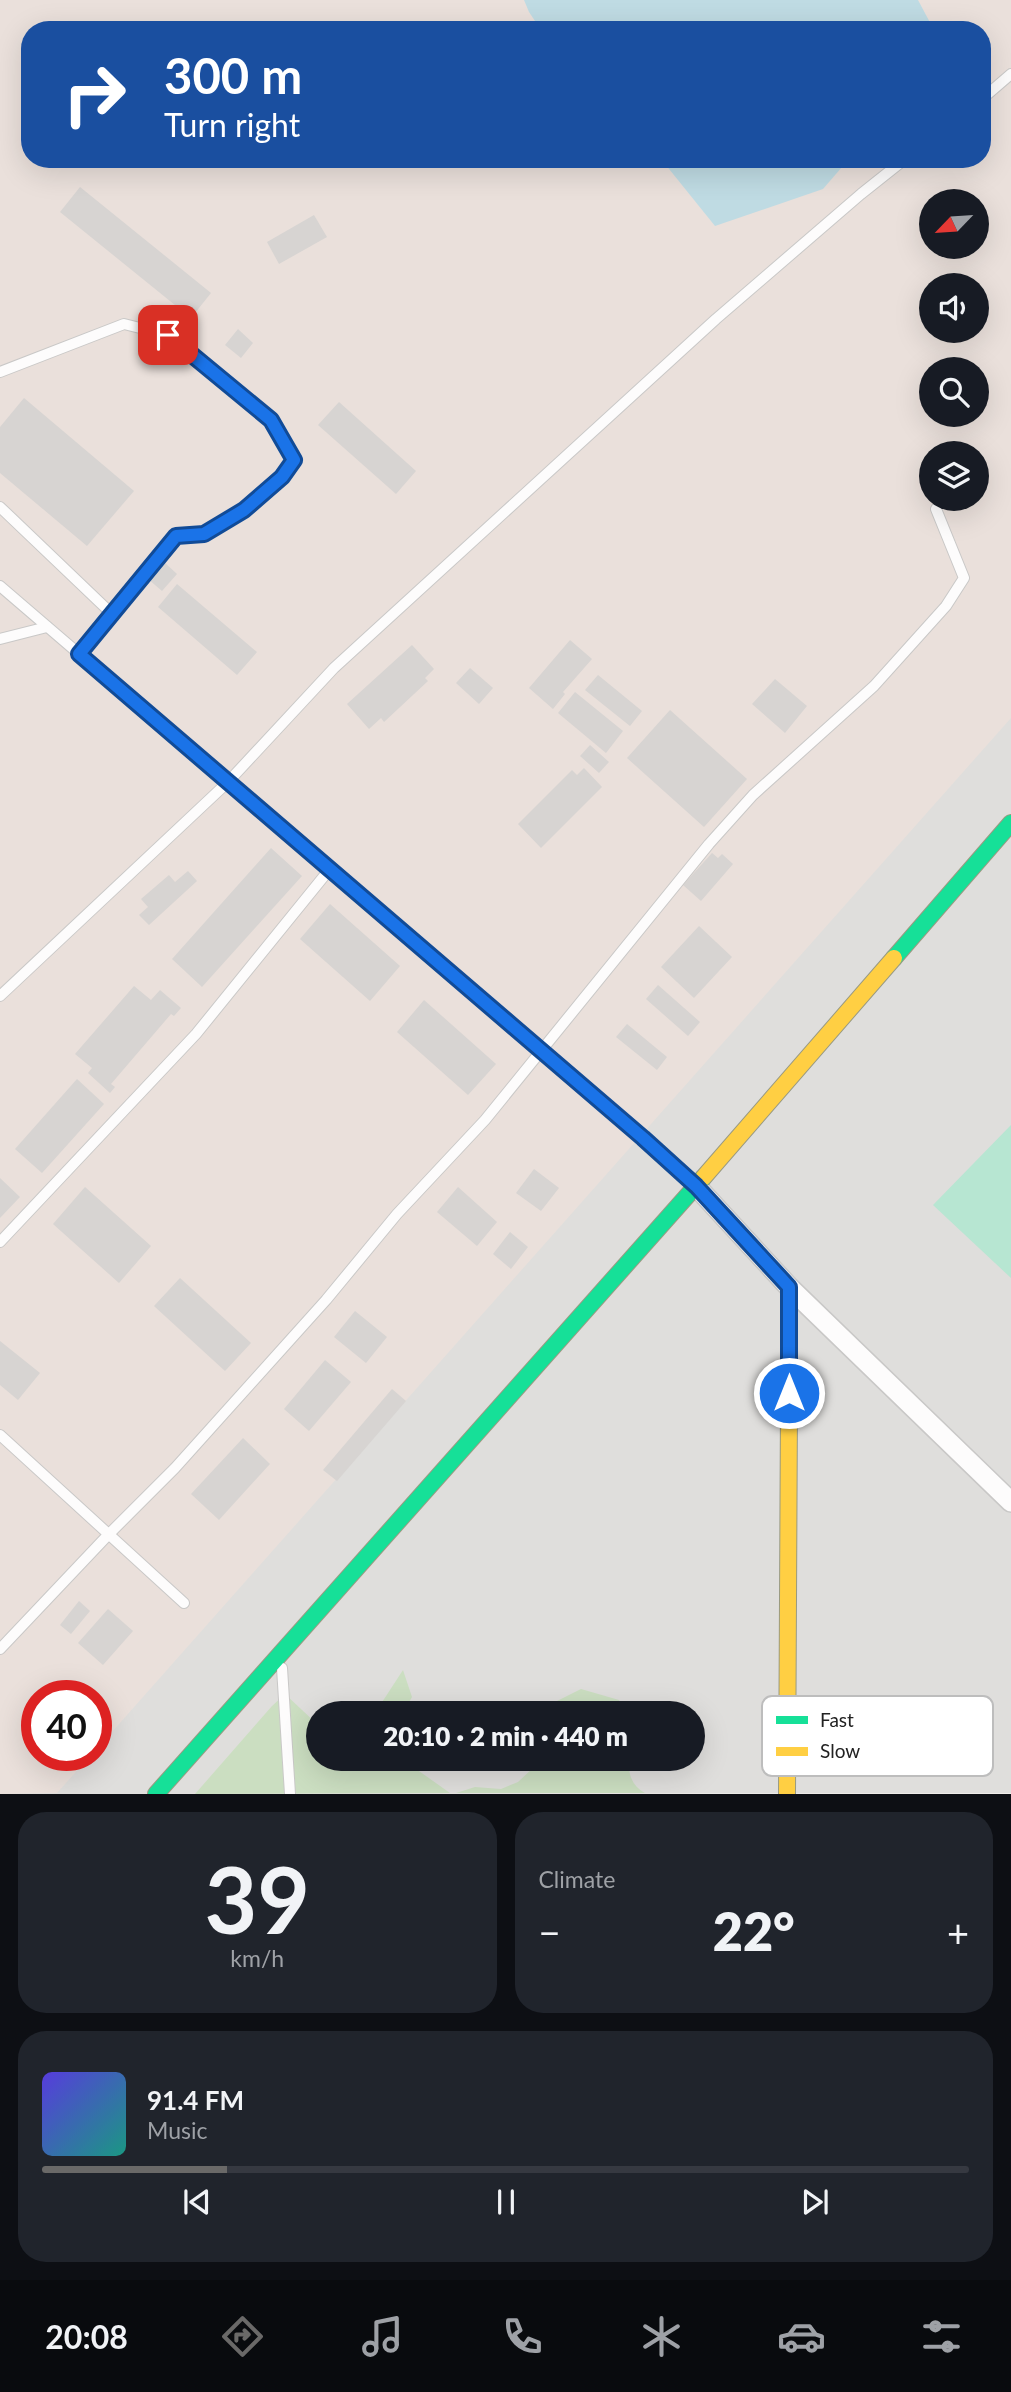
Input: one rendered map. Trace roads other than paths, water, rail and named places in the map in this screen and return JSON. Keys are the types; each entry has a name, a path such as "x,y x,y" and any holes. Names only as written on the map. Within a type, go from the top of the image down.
{"main road":[{"path":"156,1794 696,1186 1011,823"},
{"path":"787,1696 789,1287"},
{"path":"787,1776 787,1794"}],"street":[{"path":"696,1186 789,1287 1011,1502"}],"lane":[{"path":"991,91 1011,74"},
{"path":"0,996 228,782 334,668 716,319 894,168"},
{"path":"0,372 124,324 168,335 271,420 294,460 282,477 244,510 204,534 176,536 79,654"},
{"path":"0,507 112,614"},
{"path":"0,1649 175,1468 326,1300 397,1214 485,1120 709,844 752,795 874,686 946,606 964,578 937,511"},
{"path":"0,586 696,1186"},
{"path":"0,639 47,627"},
{"path":"0,1242 196,1034 330,870"},
{"path":"0,1435 184,1603"},
{"path":"281,1653 290,1794"}],"water":[{"path":"524,0 918,0 929,21 535,21"},
{"path":"668,168 841,168 823,189 715,226"}]}
